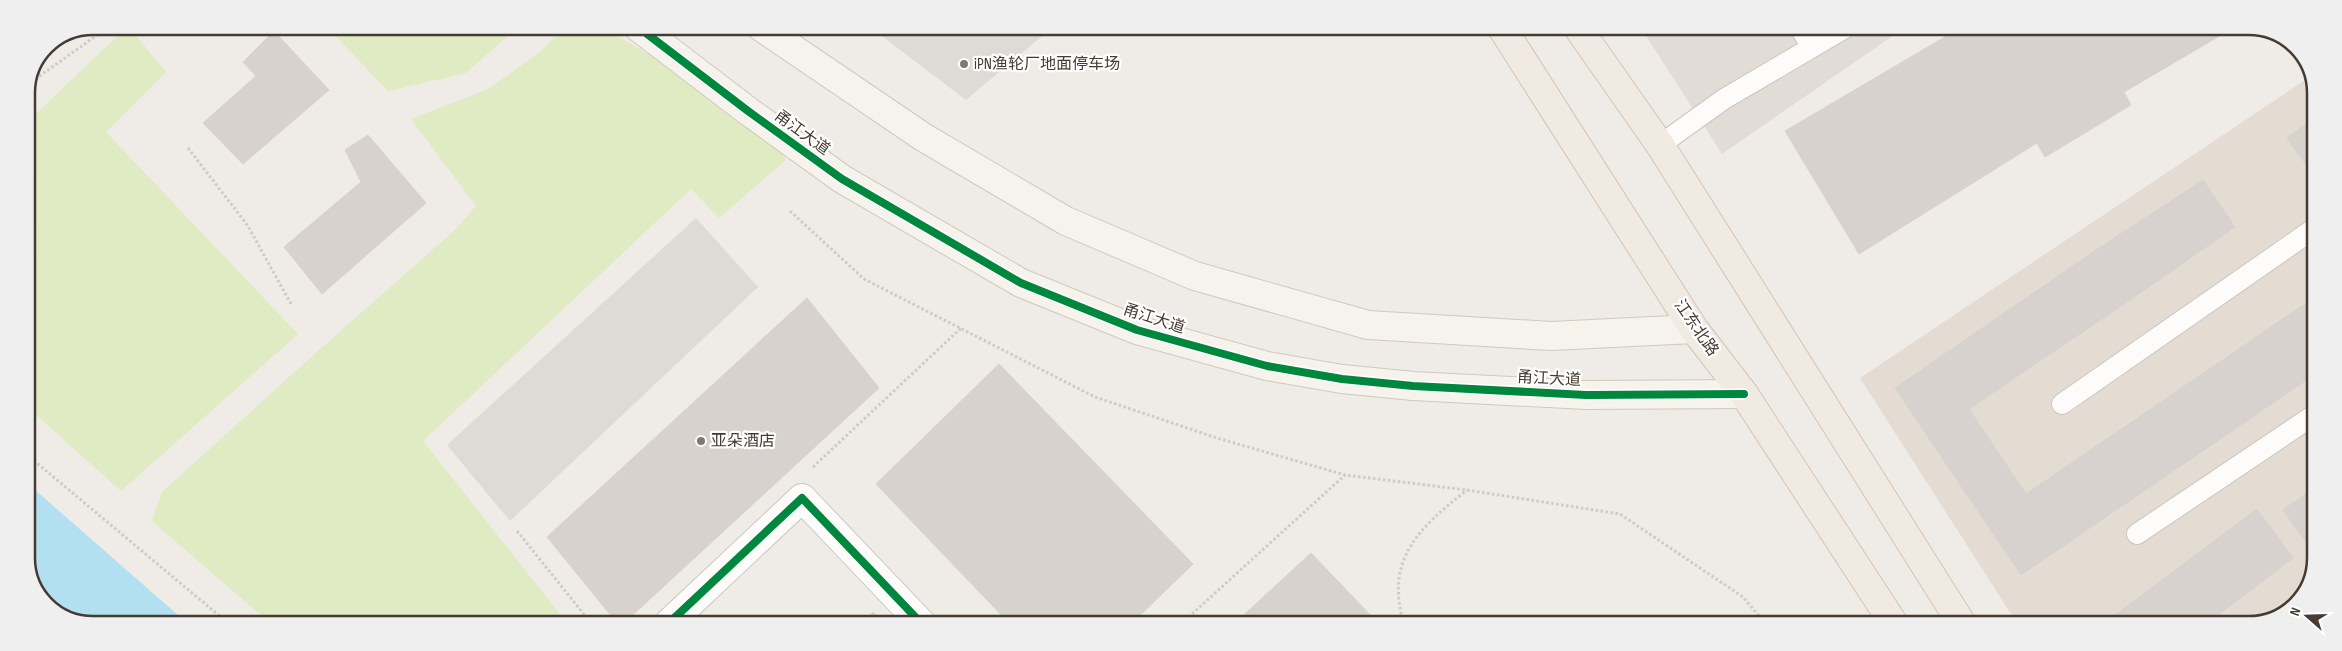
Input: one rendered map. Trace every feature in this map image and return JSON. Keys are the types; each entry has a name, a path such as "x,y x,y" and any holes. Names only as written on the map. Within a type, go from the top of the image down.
{"main road":[{"name":"江东北路","path":"1506,35 1694,329 1744,394 1889,616"},
{"path":"1583,35 1660,145 1957,616"}],"street":[{"name":"甬江大道","path":"648,35 748,111 842,179 1021,283 1137,330 1267,366 1342,379 1413,386 1586,395 1744,394"},
{"path":"772,35 923,137 1066,221 1195,276 1368,324 1551,336 1694,329"},
{"path":"676,616 802,498 914,616"}],"lane":[{"path":"1804,35 1812,47"},
{"path":"1660,145 1724,99 1833,35"},
{"path":"2062,404 2307,234"},
{"path":"2138,534 2307,420"}],"path":[{"path":"37,78 97,35"},
{"path":"188,148 248,226 291,304"},
{"path":"790,211 864,279 1095,397 1217,438 1344,475 1467,490 1620,514 1743,597 1759,616"},
{"path":"35,462 220,616"},
{"path":"1190,616 1344,475"},
{"path":"1401,616 1398,606 1399,573 1410,544 1440,511 1467,490"},
{"path":"517,531 585,616"}],"shaded area":[{"name":"iPN渔轮厂地面停车场","path":"881,35 1043,35 966,100"},
{"path":"1646,35 1894,35 1722,154"},
{"path":"2305,80 2307,89 2307,565 2303,580 2296,591 2282,591 2282,605 2268,613 2256,616 2012,616 1860,378"},
{"path":"696,218 758,287 510,521 447,445"}],"green space":[{"path":"119,35 135,35 166,72 106,132 298,334 121,491 35,414 35,114"},
{"path":"335,35 509,35 466,73 388,91"},
{"path":"556,35 615,35 748,111 786,160 719,218 691,189 423,441 561,616 262,616 152,521 162,492 456,229 476,206 411,119 490,88 541,51"}],"water":[{"path":"35,490 179,616 86,616 67,610 55,602 39,580 36,569"}],"building":[{"path":"270,35 278,35 329,90 243,164 203,123 256,76 243,62"},
{"path":"1948,35 2221,35 2124,92 2131,105 2045,157 2037,143 1859,254 1785,131"},
{"path":"2307,123 2307,166 2287,138"},
{"path":"368,135 426,203 322,294 284,247 361,182 345,150"},
{"path":"2203,180 2235,227 2127,302 2093,252"},
{"path":"2093,252 2127,302 1969,409 2026,494 2307,302 2307,380 2021,575 1895,388"},
{"path":"807,298 879,388 632,616 611,616 547,537"},
{"path":"999,364 1193,564 1139,616 1002,616 876,484"},
{"path":"2307,493 2307,544 2283,510"},
{"path":"2257,509 2293,558 2217,616 2114,616"},
{"path":"1311,553 1371,616 1243,616"},
{"path":"873,612 877,616 869,616"}],"cycle path":[{"path":"648,35 748,111 842,179 1021,283 1137,330 1267,366 1342,379 1413,386 1586,395 1744,394"},
{"path":"676,616 802,498 914,616"}],"place":[{"name":"iPN渔轮厂地面停车场","path":"964,64"},
{"name":"亚朵酒店","path":"701,441"}]}
